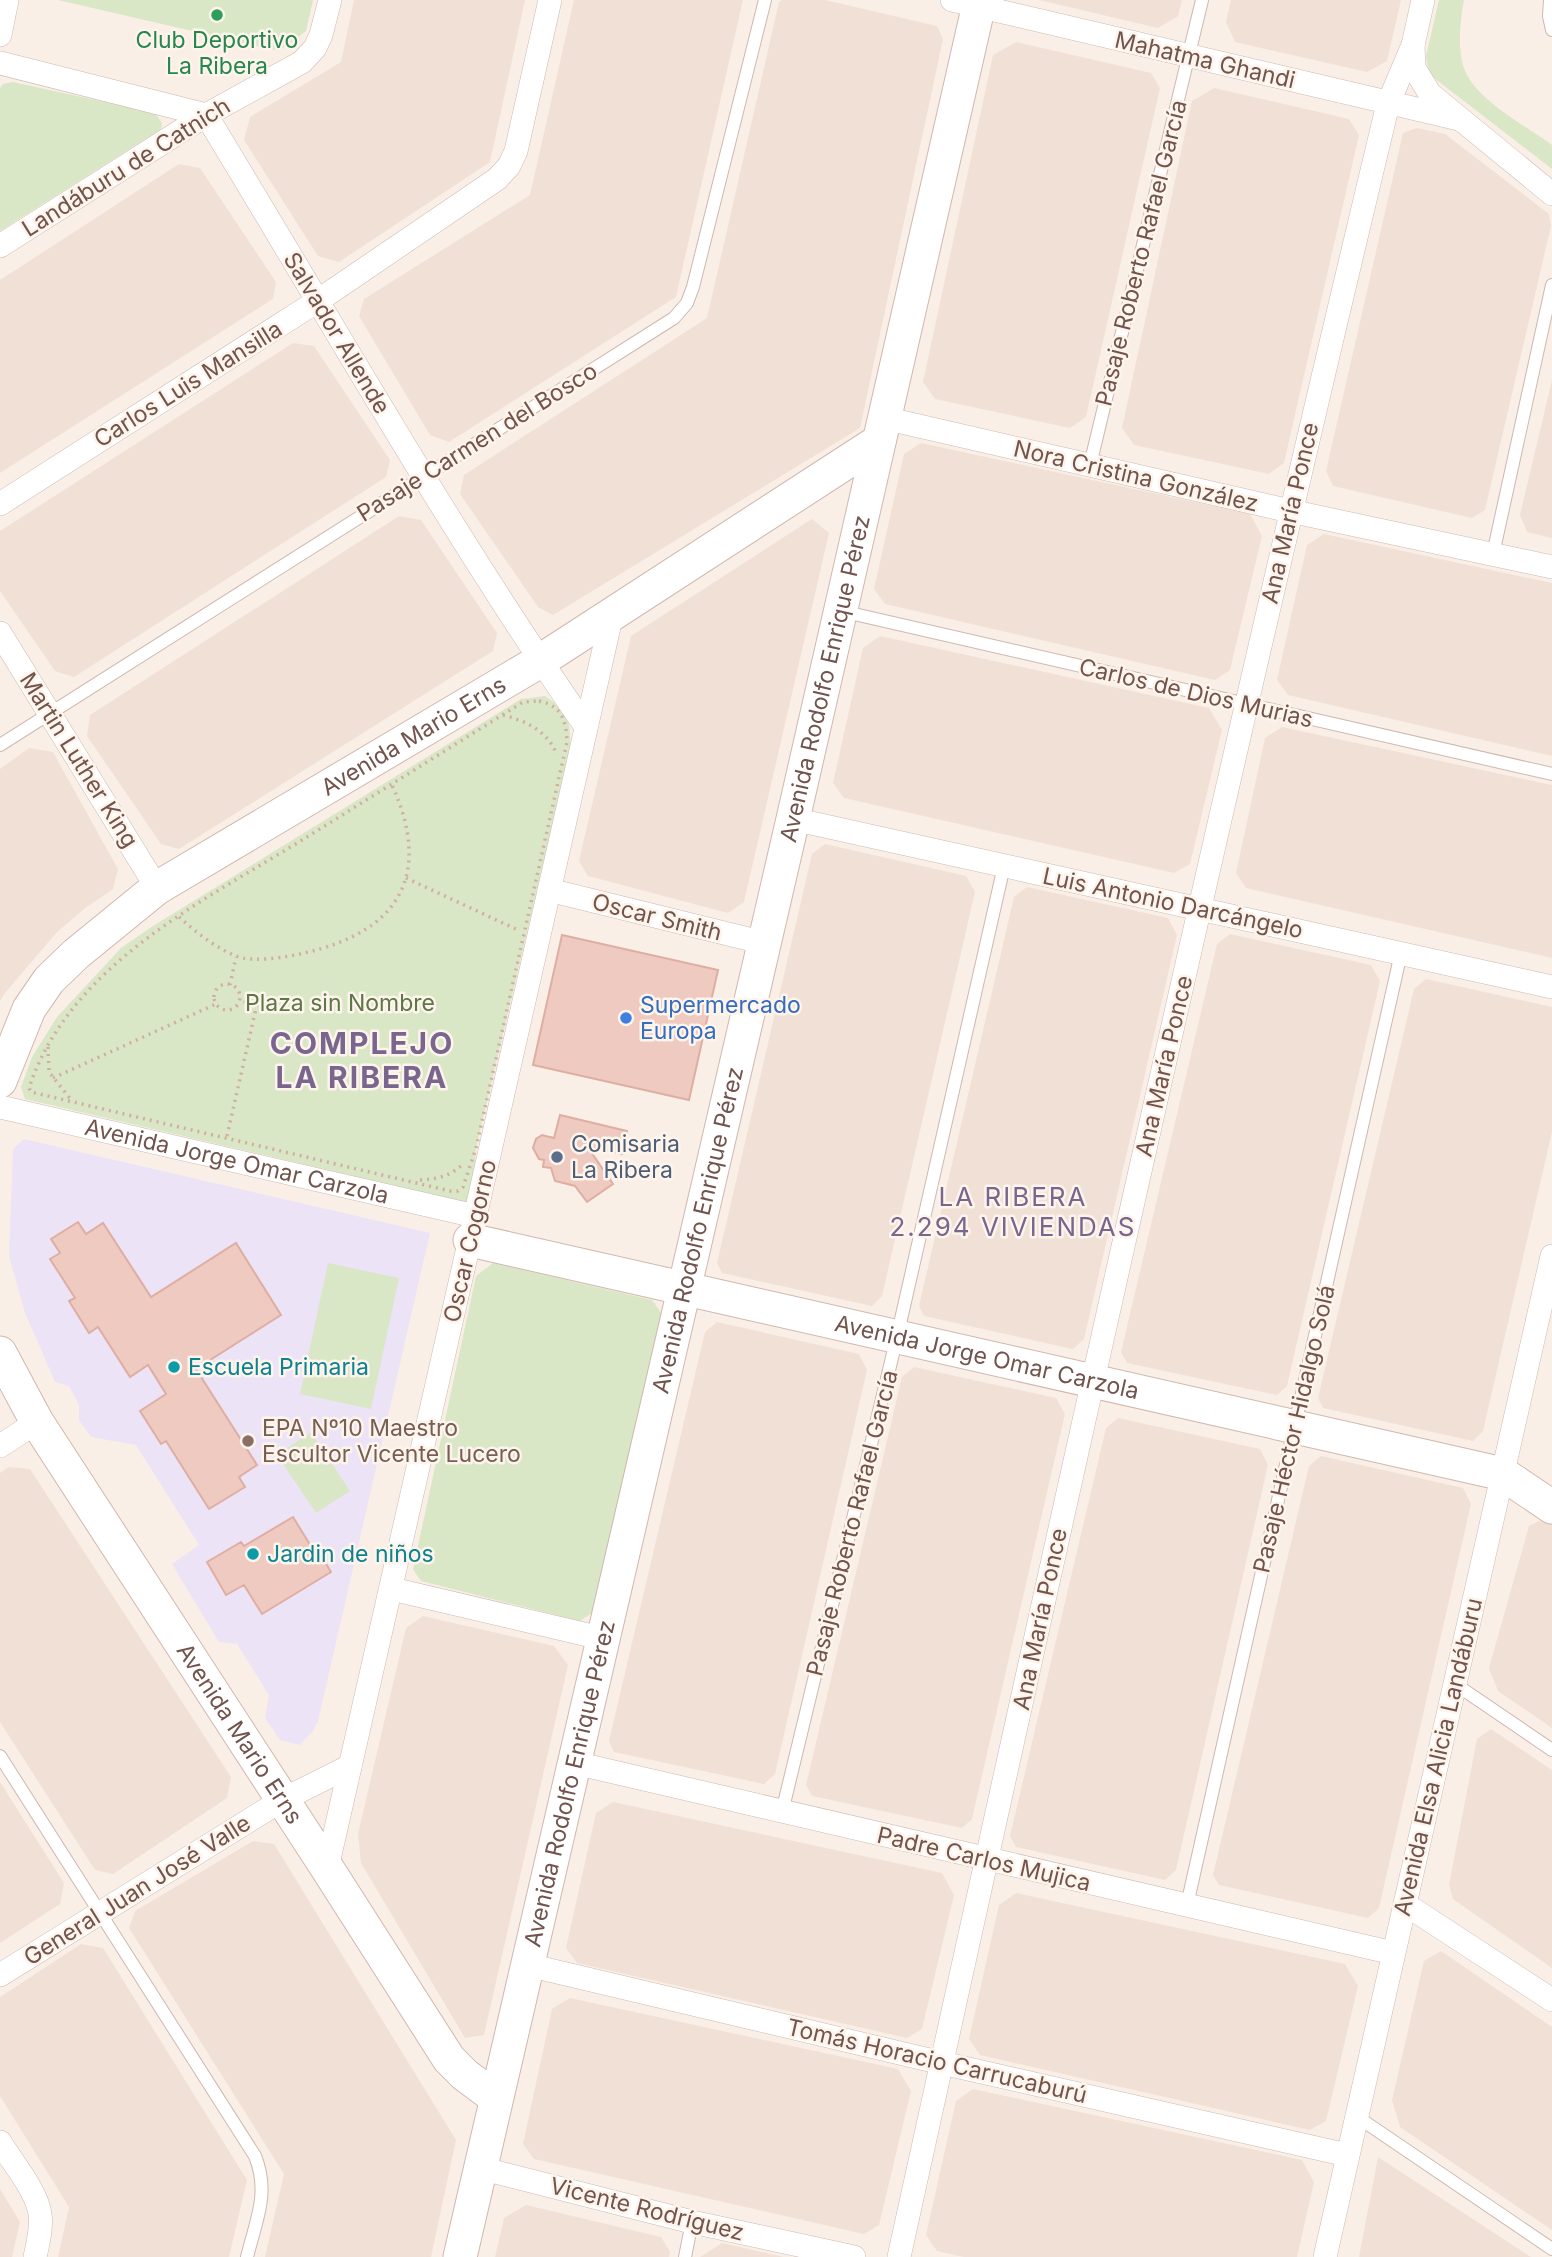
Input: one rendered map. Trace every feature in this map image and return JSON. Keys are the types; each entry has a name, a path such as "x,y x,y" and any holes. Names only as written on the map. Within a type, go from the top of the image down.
{"street":[{"path":"0,35 8,0"},
{"name":"Landáburu de Catnich","path":"0,246 206,115 302,62 315,48 321,35 330,0"},
{"name":"Carlos Luis Mansilla","path":"0,503 319,300 497,179 509,166 516,151 550,0"},
{"path":"1423,0 1413,45 1414,68 1420,81 1459,118 1552,194"},
{"name":"Mahatma Ghandi","path":"970,2 1188,57 1459,118"},
{"name":"Avenida Rodolfo Enrique Pérez","path":"460,2257 605,1639 882,429 970,2"},
{"name":"Ana María Ponce","path":"899,2257 1093,1381 1290,511 1388,104 1413,45"},
{"path":"0,63 206,115"},
{"name":"Salvador Allende","path":"206,115 422,476 540,661 586,727"},
{"name":"Nora Cristina González","path":"882,429 1090,465 1552,567"},
{"name":"Avenida Mario Erns","path":"0,1081 29,1009 49,980 76,954 157,888 540,661 882,429"},
{"name":"Oscar Cogorno","path":"327,1868 612,614"},
{"name":"Martin Luther King","path":"0,633 157,888"},
{"name":"Luis Antonio Darcángelo","path":"793,819 1552,987"},
{"name":"Oscar Smith","path":"549,890 765,943"},
{"name":"Avenida Jorge Omar Carzola","path":"0,1107 473,1228 684,1289 1503,1474"},
{"name":"Avenida Elsa Alicia Landáburu","path":"1325,2257 1552,1256"},
{"name":"Avenida Mario Erns","path":"0,1353 37,1422 449,2059 496,2098"},
{"path":"0,1446 37,1422"},
{"path":"1503,1474 1552,1507"},
{"path":"392,1589 605,1639"},
{"name":"Padre Carlos Mujica","path":"575,1763 1393,1953"},
{"name":"General Juan José Valle","path":"0,1975 282,1800 350,1766"},
{"path":"1405,1904 1552,2000"},
{"name":"Tomás Horacio Carrucaburú","path":"528,1965 1347,2155"},
{"path":"0,2142 33,2195 40,2213 40,2232 35,2257"},
{"name":"Vicente Rodríguez","path":"481,2168 692,2222 854,2257"}],"lane":[{"name":"Pasaje Carmen del Bosco","path":"0,745 674,317 687,303 693,287 765,0"},
{"name":"Pasaje Roberto Rafael García","path":"1090,465 1202,0"},
{"path":"1550,0 1552,30"},
{"path":"1493,554 1552,285"},
{"name":"Carlos de Dios Murias","path":"840,611 1552,774"},
{"name":"Pasaje Roberto Rafael García","path":"782,1812 897,1337 1004,866"},
{"name":"Pasaje Héctor Hidalgo Solá","path":"1187,1905 1401,953"},
{"path":"1455,1684 1552,1750"},
{"path":"0,1756 255,2156 262,2173 264,2190 247,2257"},
{"path":"1356,2116 1552,2249"},
{"path":"685,2257 692,2222"}],"path":[{"path":"539,701 556,707 562,713 567,741 562,767 476,1148 463,1187 458,1191 31,1092 29,1087 48,1045 79,1000 134,947 523,702 539,701"},
{"path":"503,715 521,719 543,735 556,751 562,767"},
{"path":"179,917 204,939 236,957 274,958 322,949 366,929 390,911 409,869 409,836 405,817 392,784"},
{"path":"406,878 524,933"},
{"path":"230,985 236,957"},
{"path":"230,985 240,993 240,1001 235,1008 227,1010 216,1004 216,992 222,986 230,985"},
{"path":"226,1138 257,1004 240,1001"},
{"path":"52,1078 216,1004"},
{"path":"48,1045 49,1072 72,1102"},
{"path":"405,1180 442,1177 454,1173 476,1148"}],"shaded area":[{"path":"354,0 525,0 490,162 339,262 318,256 244,140 250,117 341,62"},
{"path":"574,0 743,0 676,297 449,442 430,435 359,316 364,299 530,195"},
{"path":"825,0 937,26 943,39 860,428 553,615 538,607 460,494 464,475 707,318 779,2"},
{"path":"1039,0 1182,0 1178,16 1158,28"},
{"path":"1231,0 1401,0 1387,61 1367,72 1235,42 1226,22"},
{"path":"1016,42 1151,73 1160,88 1086,417 1070,428 935,399 923,382 993,55"},
{"path":"1214,88 1349,119 1359,135 1284,463 1269,474 1134,445 1122,428 1192,101"},
{"path":"1417,128 1445,134 1549,214 1551,226 1485,510 1472,518 1333,486 1326,471 1403,133"},
{"path":"179,164 200,168 276,282 273,299 0,473 0,280"},
{"path":"293,343 314,346 390,460 386,477 74,677 55,671 0,591 0,531"},
{"path":"1552,380 1552,538 1527,532 1520,515"},
{"path":"921,443 1250,514 1262,536 1230,670 1215,680 885,604 874,589 904,454"},
{"path":"399,516 421,520 497,633 493,651 179,849 161,844 87,736 90,715"},
{"path":"812,519 829,533 744,902 728,913 588,876 579,861 631,636"},
{"path":"1324,534 1552,583 1552,756 1288,695 1277,680 1307,545"},
{"path":"880,636 1209,708 1222,730 1190,864 1174,873 844,798 833,783 863,648"},
{"path":"1282,727 1552,785 1552,958 1246,888 1236,873 1265,738"},
{"path":"29,748 53,752 118,869 113,889 57,932 0,1001 0,769"},
{"path":"825,844 966,876 975,892 882,1296 872,1306 722,1273 717,1263 812,854"},
{"path":"1027,887 1168,918 1177,935 1084,1339 1073,1349 924,1316 919,1306 1014,897"},
{"path":"1230,934 1371,965 1380,981 1287,1386 1277,1395 1127,1363 1121,1352 1217,944"},
{"path":"1426,979 1552,1007 1552,1132 1483,1431 1473,1441 1323,1408 1318,1398 1414,989"},
{"name":"EPA Nº10 Maestro Escultor Vicente Lucero","path":"24,1139 430,1233 318,1721 300,1745 280,1740 265,1718 269,1695 237,1644 219,1642 172,1564 199,1545 136,1445 91,1437 79,1420 79,1405 69,1386 55,1382 25,1313 9,1256 13,1149"},
{"path":"717,1322 859,1354 867,1370 775,1774 764,1784 614,1752 609,1741 705,1332"},
{"path":"914,1367 1056,1398 1065,1414 972,1819 962,1828 812,1796 806,1785 902,1377"},
{"path":"1118,1418 1260,1449 1268,1465 1176,1870 1165,1880 1016,1847 1010,1836 1106,1428"},
{"path":"1321,1456 1463,1488 1471,1504 1379,1908 1368,1918 1219,1885 1213,1875 1309,1466"},
{"path":"9,1467 30,1469 231,1777 227,1798 113,1874 95,1870 0,1722 0,1473"},
{"path":"1545,1518 1552,1523 1552,1728 1498,1691 1489,1668 1529,1526"},
{"path":"423,1616 554,1646 568,1665 484,2035 465,2038 361,1863 358,1834 406,1628"},
{"path":"1491,1729 1552,1770 1552,1968 1453,1899 1449,1885 1477,1739"},
{"path":"0,1782 64,1883 60,1904 0,1943"},
{"path":"613,1802 942,1873 954,1895 922,2029 907,2038 577,1963 566,1948 596,1813"},
{"path":"253,1841 274,1844 456,2140 431,2257 265,2257 284,2174 129,1928 135,1911"},
{"path":"1016,1893 1345,1964 1358,1986 1326,2121 1310,2130 980,2055 969,2039 999,1905"},
{"path":"81,1944 103,1948 247,2180 229,2257 58,2257 69,2207 0,2096 0,1997"},
{"path":"1441,1951 1552,2027 1552,2230 1400,2127 1392,2100 1424,1961"},
{"path":"570,1998 898,2069 911,2091 879,2225 864,2234 534,2159 523,2144 552,2009"},
{"path":"973,2089 1302,2160 1314,2182 1297,2257 964,2257 937,2251 926,2235 956,2101"},
{"path":"1378,2157 1531,2257 1359,2257"},
{"path":"0,2189 20,2222 12,2257 0,2257"},
{"path":"526,2205 661,2237 670,2252 669,2257 495,2257 504,2218"},
{"path":"722,2243 784,2257 700,2257"}],"green space":[{"name":"Club Deportivo La Ribera","path":"58,0 313,0 306,31 279,51"},
{"path":"1439,0 1464,0 1460,45 1465,71 1492,103 1552,145 1552,169 1429,74 1426,56"},
{"path":"13,82 155,113 162,123 161,129 0,231 0,88 3,84"},
{"name":"Plaza sin Nombre","path":"545,696 560,707 567,719 570,751 476,1148 474,1180 467,1202 455,1205 431,1194 25,1099 21,1087 32,1057 57,1017 121,948 521,699"},
{"path":"328,1263 399,1278 371,1409 300,1394"},
{"path":"493,1263 652,1300 662,1314 592,1613 580,1621 421,1581 413,1569 476,1276"},
{"path":"311,1432 350,1491 316,1513 277,1455"}],"building":[{"name":"Supermercado Europa","path":"562,935 718,970 689,1100 533,1065"},
{"name":"Comisaria La Ribera","path":"560,1115 627,1131 622,1154 587,1146 613,1184 587,1202 575,1186 555,1181 551,1168 543,1167 544,1160 539,1159 533,1148 536,1139 542,1135 554,1138"},
{"name":"EPA Nº10 Maestro Escultor Vicente Lucero","path":"78,1222 86,1234 103,1223 151,1297 236,1243 281,1315 196,1369 257,1465 239,1477 245,1487 209,1509 166,1441 161,1444 140,1411 166,1394 148,1365 130,1377 98,1327 89,1333 69,1301 75,1298 50,1259 60,1253 51,1239"},
{"path":"293,1517 331,1572 262,1614 244,1585 226,1595 207,1562 241,1542 244,1546"}],"place":[{"name":"Club Deportivo La Ribera","path":"217,15"},
{"name":"Supermercado Europa","path":"626,1018"},
{"name":"Comisaria La Ribera","path":"557,1157"},
{"name":"Escuela Primaria","path":"174,1367"},
{"name":"EPA Nº10 Maestro Escultor Vicente Lucero","path":"248,1441"},
{"name":"Jardin de niños","path":"253,1554"}],"district":[{"name":"COMPLEJO LA RIBERA","path":"362,1061"},
{"name":"LA RIBERA 2.294 VIVIENDAS","path":"1013,1212"}]}
